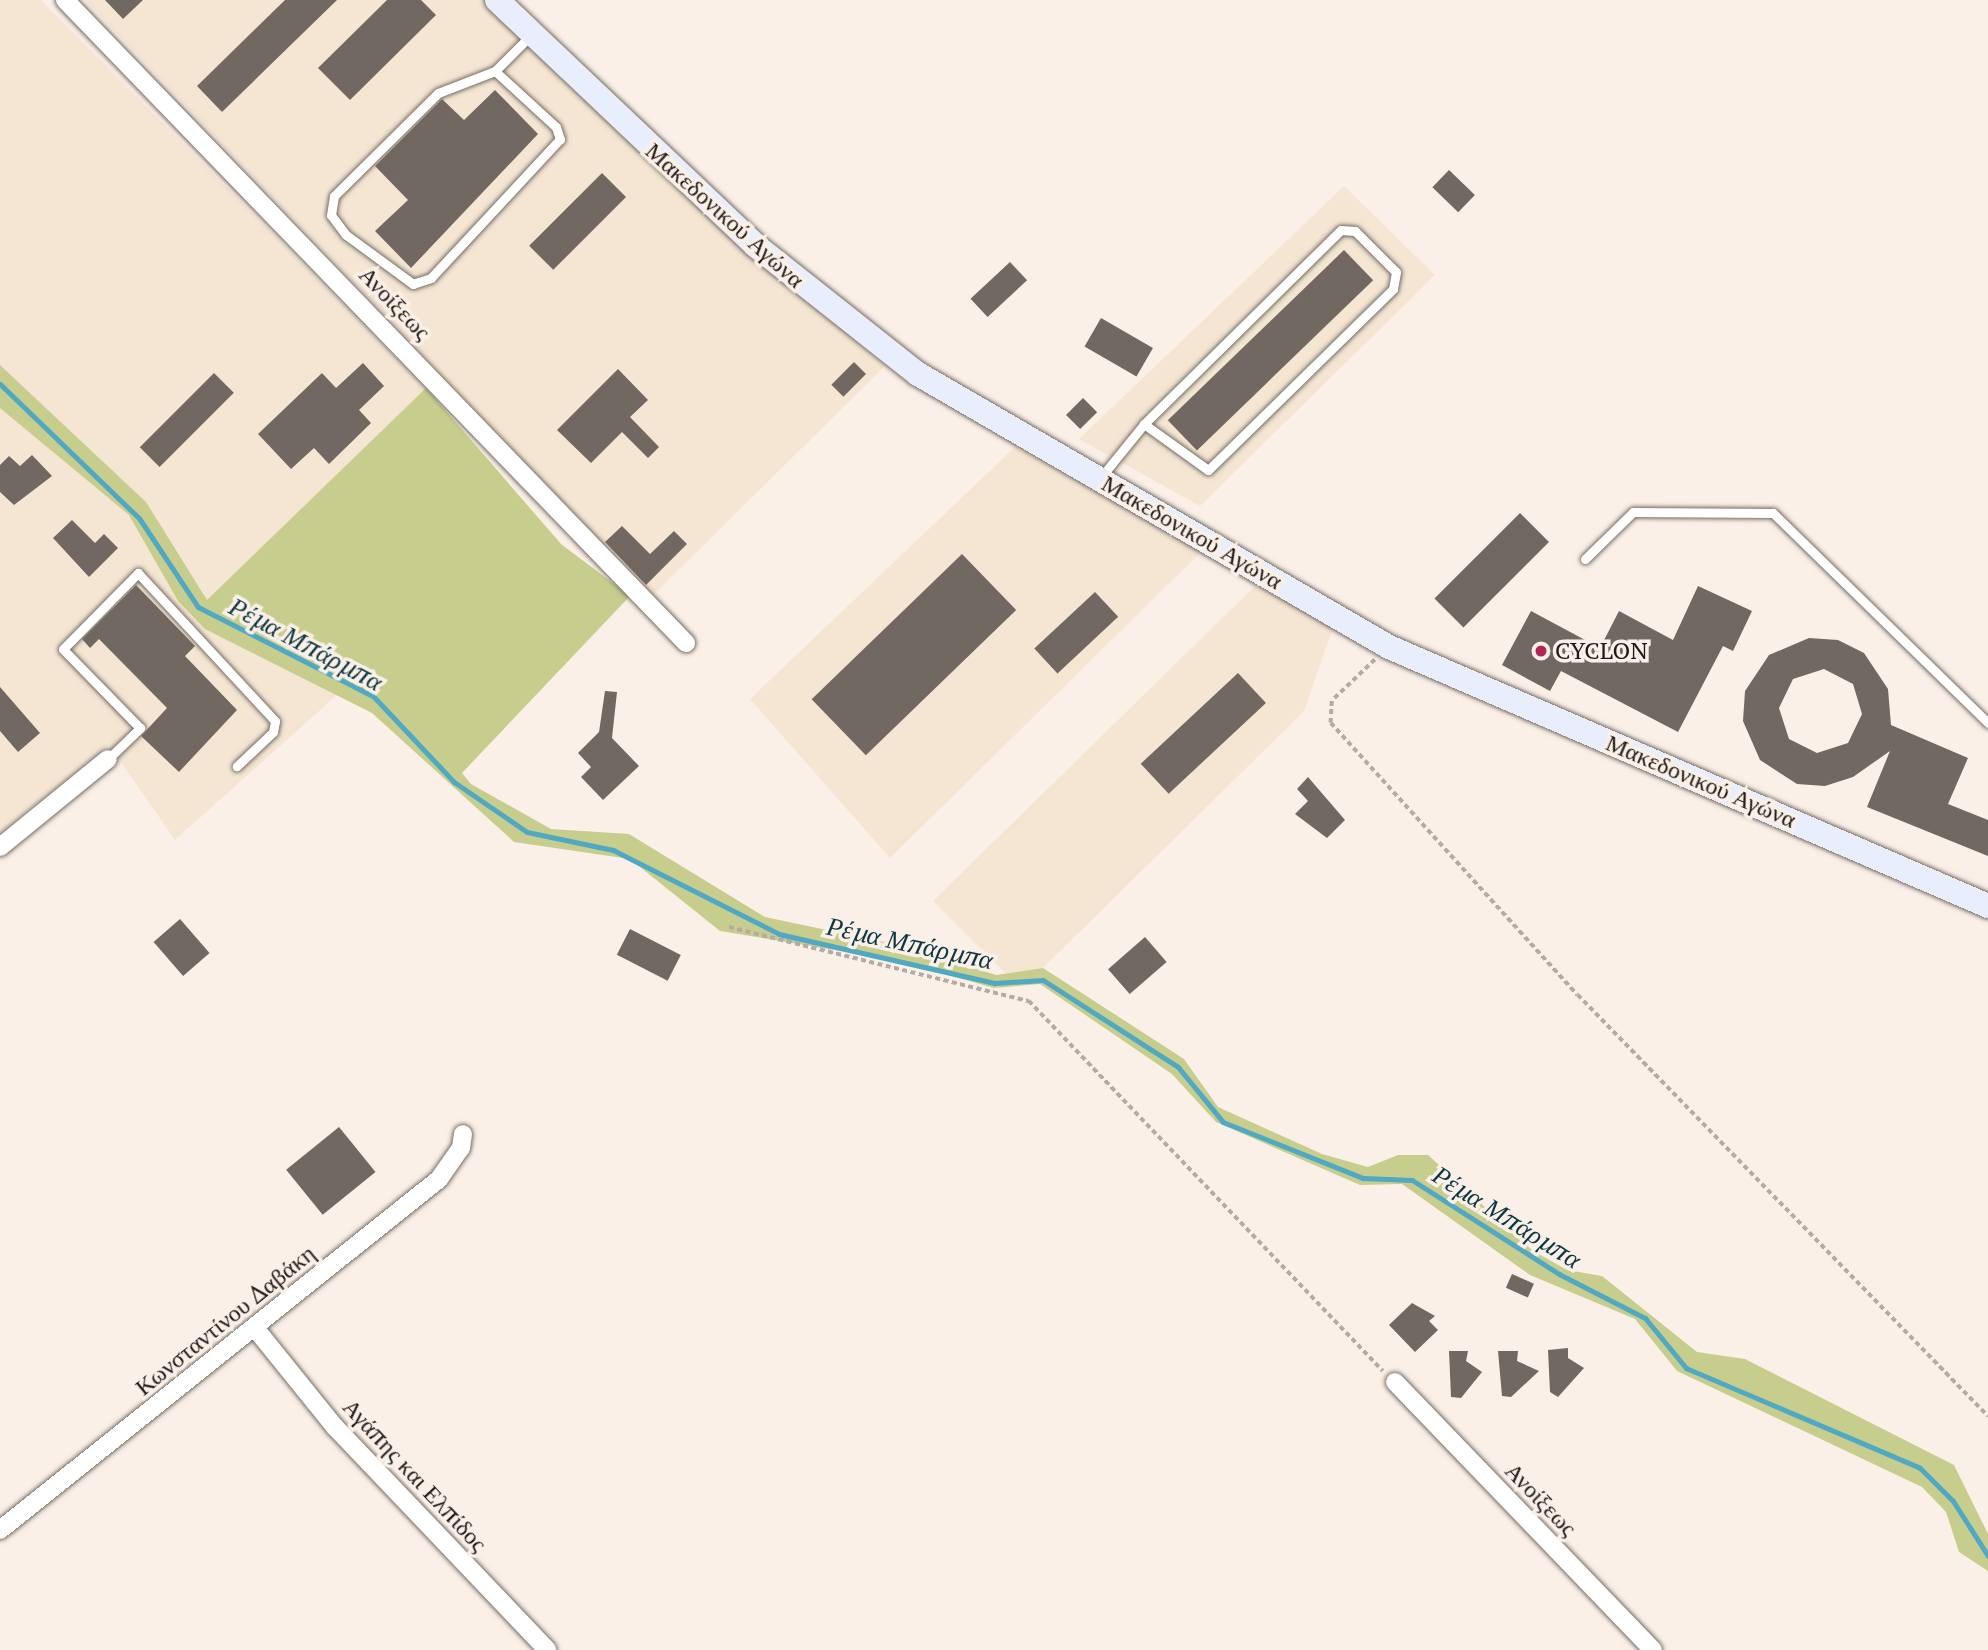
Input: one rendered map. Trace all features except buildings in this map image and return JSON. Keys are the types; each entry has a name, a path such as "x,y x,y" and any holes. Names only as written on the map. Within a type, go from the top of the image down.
{"main road":[{"name":"Μακεδονικού Αγώνα","path":"497,0 755,245 862,336 1389,647 1988,906"}],"street":[{"name":"Ανοίξεως","path":"65,0 686,643"},
{"path":"0,847 108,759"},
{"name":"Κωνσταντίνου Δαβάκη","path":"0,1530 439,1179 461,1148 463,1134"},
{"name":"Αγάπης και Ελπίδος","path":"255,1328 335,1427 547,1650"},
{"name":"Ανοίξεως","path":"1395,1382 1653,1650"}],"lane":[{"path":"495,71 556,127 560,139 430,278 413,284 346,236 331,215 334,196 438,93 495,71 531,35"},
{"path":"1099,478 1144,424 1341,230 1356,230 1396,272 1393,289 1208,470 1144,424"},
{"path":"1586,559 1633,512 1773,513 1988,723"},
{"path":"108,759 140,728 63,649 138,573 275,721 273,732 237,766"}],"path":[{"path":"1389,647 1332,701 1331,723 1578,995 1988,1416"},
{"path":"729,927 1029,1001 1395,1382"}],"shaded area":[{"path":"0,0 41,0 426,388 208,601 337,695 175,840 109,745 0,833"},
{"path":"85,0 492,0 609,125 885,366 652,596"},
{"path":"1344,186 1435,275 1200,506 1079,439"},
{"path":"1015,447 1205,548 890,858 750,699"},
{"path":"1256,585 1333,628 1304,711 1043,968 1006,974 933,901"}],"green space":[{"path":"0,365 146,502 207,600 426,388 561,544 630,596 462,773 471,784 551,829 629,834 765,917 917,949 996,975 1043,968 1184,1059 1218,1107 1322,1154 1368,1167 1398,1155 1428,1155 1532,1250 1567,1270 1602,1276 1697,1352 1745,1359 1954,1465 1988,1534 1988,1571 1959,1552 1946,1512 1922,1487 1677,1371 1635,1319 1530,1275 1402,1184 1360,1185 1216,1122 1172,1074 1040,984 994,988 895,960 720,931 630,859 514,842 372,713 205,629 178,601 129,515 0,408"}],"waterway":[{"name":"Ρέμα Μπάρμπα","path":"0,384 139,518 198,607 373,696 454,782 527,832 613,850 779,934 994,983 1043,980 1178,1067 1223,1122 1363,1178 1412,1180 1559,1274 1645,1318 1686,1368 1920,1468 1953,1501 1988,1556"}],"place":[{"name":"CYCLON","path":"1541,651"}]}
